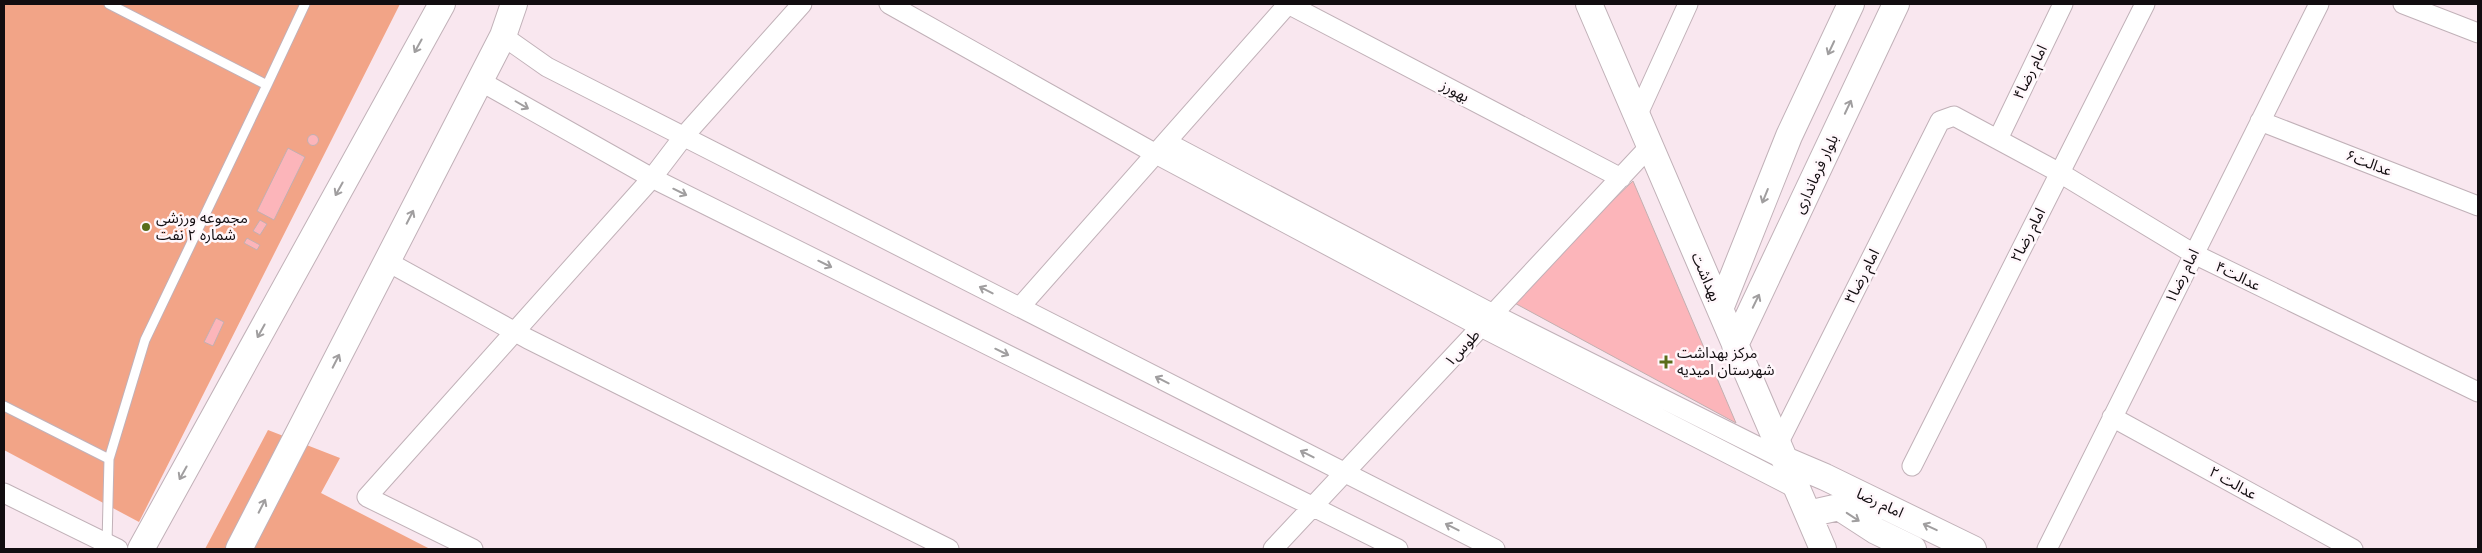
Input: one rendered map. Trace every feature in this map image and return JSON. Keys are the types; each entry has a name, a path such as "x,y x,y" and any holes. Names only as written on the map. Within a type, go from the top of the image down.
{"street":[{"path":"141,549 442,4"},
{"path":"239,549 503,36 514,4"},
{"path":"473,549 367,497 652,178 684,136 802,4"},
{"path":"888,4 1487,321 1797,489"},
{"path":"1020,307 1288,4"},
{"name":"بهورز","path":"1288,4 1621,178"},
{"name":"بهداشت","path":"1589,4 1823,549"},
{"path":"1637,116 1688,4"},
{"path":"1720,309 1789,136 1851,4"},
{"name":"بلوار فرمانداری","path":"1735,345 1896,4"},
{"name":"امام رضا۴","path":"1998,139 2063,4"},
{"name":"امام رضا۲","path":"1912,466 2144,4"},
{"name":"امام رضا۱","path":"2046,549 2318,4"},
{"path":"2403,4 2478,33"},
{"path":"503,36 547,67 1495,549"},
{"path":"480,81 652,178 1398,549"},
{"name":"عدالت۴","path":"1954,116 2060,173 2194,254 2478,392"},
{"name":"امام رضا۳","path":"1781,452 1940,121 1954,116"},
{"name":"عدالت۶","path":"2260,121 2478,206"},
{"name":"طوس۱","path":"1273,549 1650,146"},
{"path":"388,262 515,331 949,549"},
{"path":"1487,321 1781,452"},
{"name":"عدالت ۲","path":"2112,417 2353,549"},
{"name":"امام رضا","path":"1781,452 1825,477 1974,549"},
{"path":"4,493 113,547"},
{"name":"امام رضا","path":"1808,514 1839,507 1876,531 1913,549"}],"lane":[{"path":"109,4 267,85"},
{"path":"113,547 109,459 145,340 305,4"},
{"path":"4,406 109,459"}],"shaded area":[{"name":"مجموعه ورزشی شماره ۲ نفت","path":"4,4 400,4 139,522 4,450"},
{"path":"268,430 340,458 321,493 430,549 205,549"}],"building":[{"path":"311,135 315,135 318,140 317,144 311,145 308,142 308,138"},
{"path":"288,148 305,157 274,220 257,211"},
{"name":"مرکز بهداشت شهرستان امیدیه","path":"1633,181 1736,423 1509,300"},
{"path":"260,220 267,224 260,235 253,231"},
{"path":"247,238 260,245 257,250 244,243"},
{"path":"216,318 224,322 213,346 204,342"}],"place":[{"name":"مجموعه ورزشی شماره ۲ نفت","path":"146,227"},
{"name":"مرکز بهداشت شهرستان امیدیه","path":"1666,362"}]}
